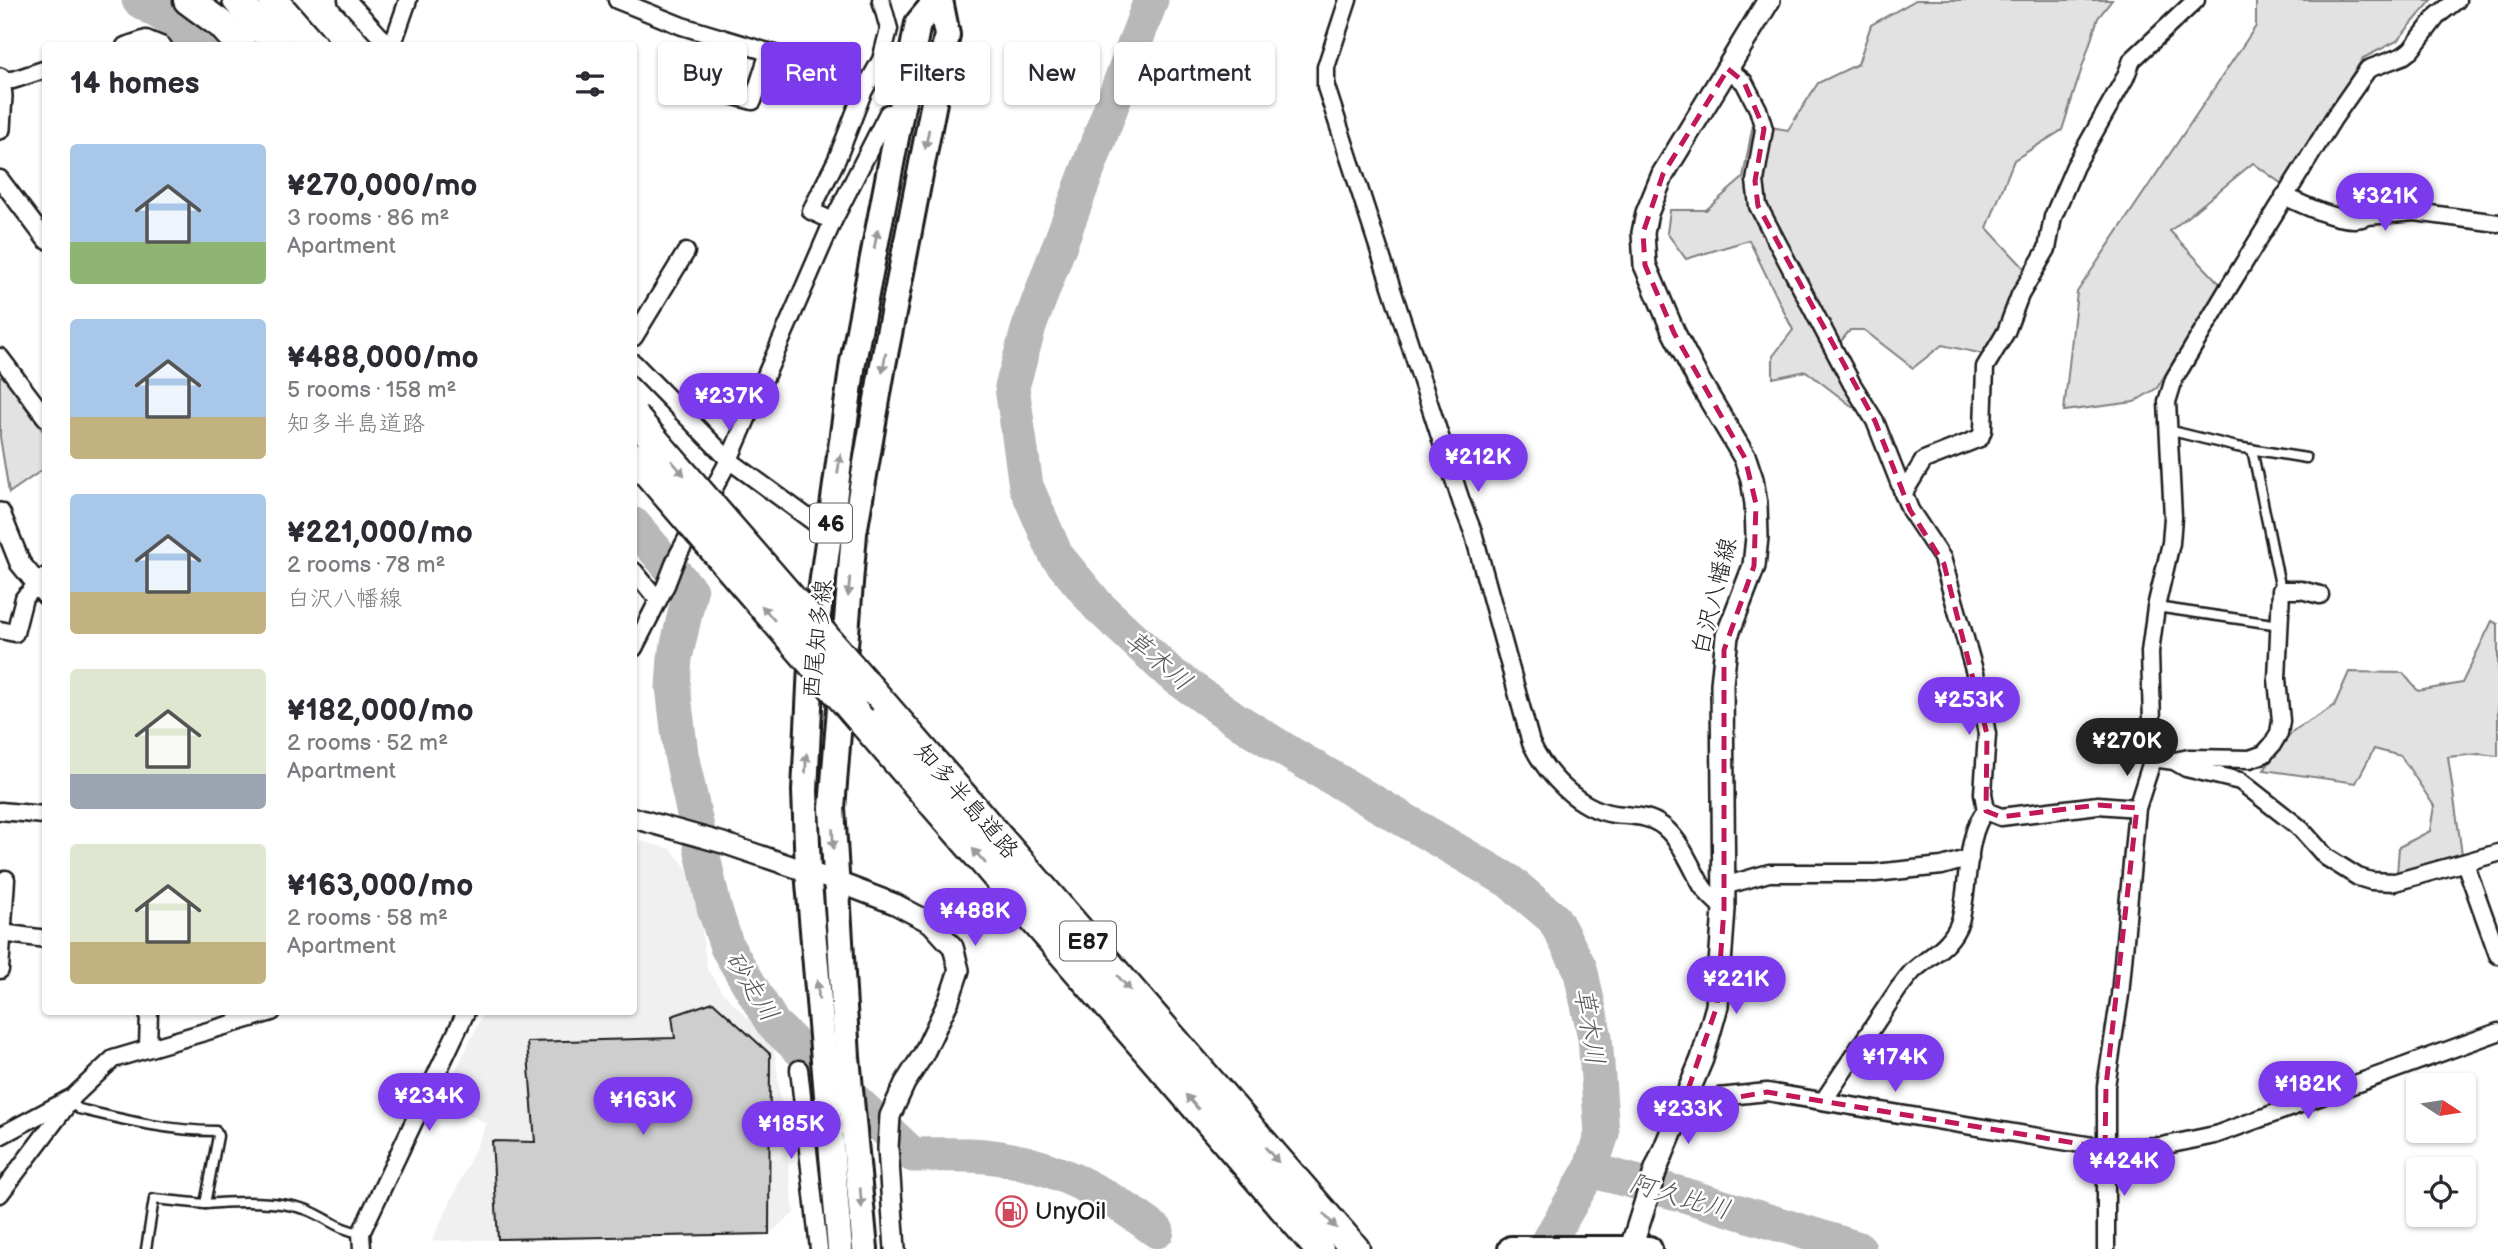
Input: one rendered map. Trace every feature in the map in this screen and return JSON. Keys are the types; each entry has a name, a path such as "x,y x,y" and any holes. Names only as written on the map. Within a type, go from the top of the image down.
{"highway":[{"path":"188,0 222,25 238,42"},
{"path":"237,0 274,42"},
{"path":"273,0 310,42"},
{"path":"294,0 330,42"},
{"name":"知多半島道路","path":"637,420 871,690 1295,1201 1320,1249"},
{"name":"知多半島道路","path":"637,460 861,720 1295,1201 1355,1249"}],"main road":[{"name":"西尾知多線","path":"865,1249 808,871 805,791 811,665 853,362 918,23 939,0"},
{"name":"西尾知多線","path":"841,1249 835,1058 835,881 832,808 854,533 883,365 947,35 939,0"},
{"name":"白沢八幡線","path":"1640,1248 1645,1198 1702,1059 1717,1006 1724,909 1724,650 1754,566 1757,537 1756,504 1745,458 1674,333 1645,265 1643,233 1647,213 1662,174 1769,0"},
{"path":"1514,1249 1640,1248"}],"street":[{"path":"347,0 386,42"},
{"path":"392,42 408,0"},
{"path":"617,0 682,26 761,50"},
{"path":"833,221 811,211 837,159 863,92 881,60 888,29 881,0"},
{"path":"1348,0 1326,66 1326,87 1474,533 1531,743 1547,770 1580,800 1610,813 1646,817 1665,828 1704,889 1724,909"},
{"path":"1903,494 1924,460 1980,438 1983,430 1985,367 2007,332 2020,295 2047,249 2053,217 2075,166 2125,78 2132,60 2196,0"},
{"path":"2106,1249 2106,1086 2120,995 2137,808 2152,758 2149,672 2156,607 2171,543 2173,517 2167,402 2174,379 2284,197 2368,69 2403,56 2411,50 2438,15 2458,0"},
{"path":"1728,69 1744,82 1758,109 1764,129 1755,181 1758,206 1847,376 1875,421 1910,510 1942,558 1975,673 1987,734 1983,793 1986,811"},
{"path":"0,129 0,79 13,80 42,70"},
{"path":"747,99 753,101 761,76"},
{"path":"637,642 676,559 729,460 833,221 888,113"},
{"path":"0,179 42,235"},
{"path":"2284,197 2323,212 2361,219 2367,216 2415,212 2498,223"},
{"path":"637,332 686,252"},
{"path":"0,357 42,413"},
{"path":"637,366 729,460 830,532"},
{"path":"0,513 20,563 42,586 24,598 15,633 0,630"},
{"path":"637,573 662,592"},
{"path":"2152,758 2174,761 2189,758 2250,759 2264,754 2279,733 2281,721 2277,679 2281,590 2301,590 2320,596"},
{"path":"2174,761 2186,768 2240,781 2300,828 2326,857 2358,877 2371,881 2395,882 2498,853"},
{"path":"1986,811 2001,817 2098,804 2137,808"},
{"path":"0,811 42,812"},
{"path":"1824,1100 1899,988 1913,971 1947,945 1960,921 1979,818 1986,811"},
{"path":"637,819 808,871 895,904 931,923 953,947 959,970 949,1000 890,1116 888,1148 895,1249"},
{"path":"1724,886 1769,873 1875,873 1942,866 1970,858"},
{"path":"2465,863 2498,955"},
{"path":"0,970 6,878"},
{"path":"2,933 42,938"},
{"path":"148,1047 149,1015"},
{"path":"0,1194 72,1099 113,1059 258,1015"},
{"path":"362,1241 465,1015"},
{"path":"1682,1107 1695,1107 1719,1097 1767,1092 2105,1148 2162,1146 2215,1135 2498,1032"},
{"path":"799,1069 819,1249"},
{"path":"0,1126 0,1136 72,1099"}],"lane":[{"path":"2168,430 2306,458"},
{"path":"2252,449 2281,590"},
{"path":"2156,607 2280,625"},
{"path":"72,1099 79,1109 151,1126 216,1131 218,1136 205,1204"},
{"path":"146,1249 154,1199 205,1204 243,1201 309,1210 362,1241"}],"highlighted area":[{"path":"1728,69 1744,82 1764,129 1755,181 1758,206 1875,421 1910,510 1944,564 1987,734 1986,811 2001,817 2098,805 2137,808 2106,1086 2105,1148 1767,1092 1682,1107 1717,1006 1724,909 1724,650 1754,566 1756,504 1745,458 1674,333 1645,265 1643,233 1663,174"}],"shaded area":[{"path":"1916,0 2112,0 2098,18 2062,130 2014,160 1987,228 2028,272 1984,354 1942,345 1913,368 1864,330 1850,330 1828,357 1862,414 1806,371 1773,378 1773,356 1793,330 1749,240 1686,259 1667,233 1670,210 1706,210 1743,178 1753,124 1788,130 1818,83 1858,64 1871,25"},
{"path":"2256,0 2432,0 2397,41 2363,58 2282,184 2253,163 2170,231 2221,285 2157,388 2134,402 2064,411 2077,292 2256,26"},
{"path":"3,376 42,430 42,470 9,493 0,437 0,377"},
{"path":"2492,621 2498,624 2498,756 2479,754 2448,757 2462,854 2397,874 2399,847 2430,831 2434,806 2401,756 2374,749 2356,783 2264,770 2293,731 2334,706 2349,672 2403,673 2418,691 2462,683"},
{"path":"637,840 671,849 687,869 701,925 707,969 722,992 774,1045 794,1213 769,1234 432,1241 487,1124 442,1099 483,1015 637,1015"}],"building":[{"path":"713,1002 770,1054 769,1234 498,1239 492,1141 535,1142 527,1042 675,1038 672,1016"}],"waterway":[{"name":"砂走川","path":"139,0 170,19 196,42"},
{"name":"草木川","path":"1151,0 1029,327 1012,387 1026,486 1056,555 1098,606 1170,673 1235,719 1293,755 1509,881 1554,919 1580,968 1595,1037 1602,1134 1590,1170 1544,1249"},
{"name":"砂走川","path":"637,529 690,591 675,658 673,687 681,754 714,907 727,947 773,1024 913,1155 983,1156 1047,1169 1104,1196 1157,1231"},
{"name":"阿久比川","path":"1590,1170 1681,1194 1859,1249"}],"place":[{"name":"UnyOil","path":"1012,1211"}]}
